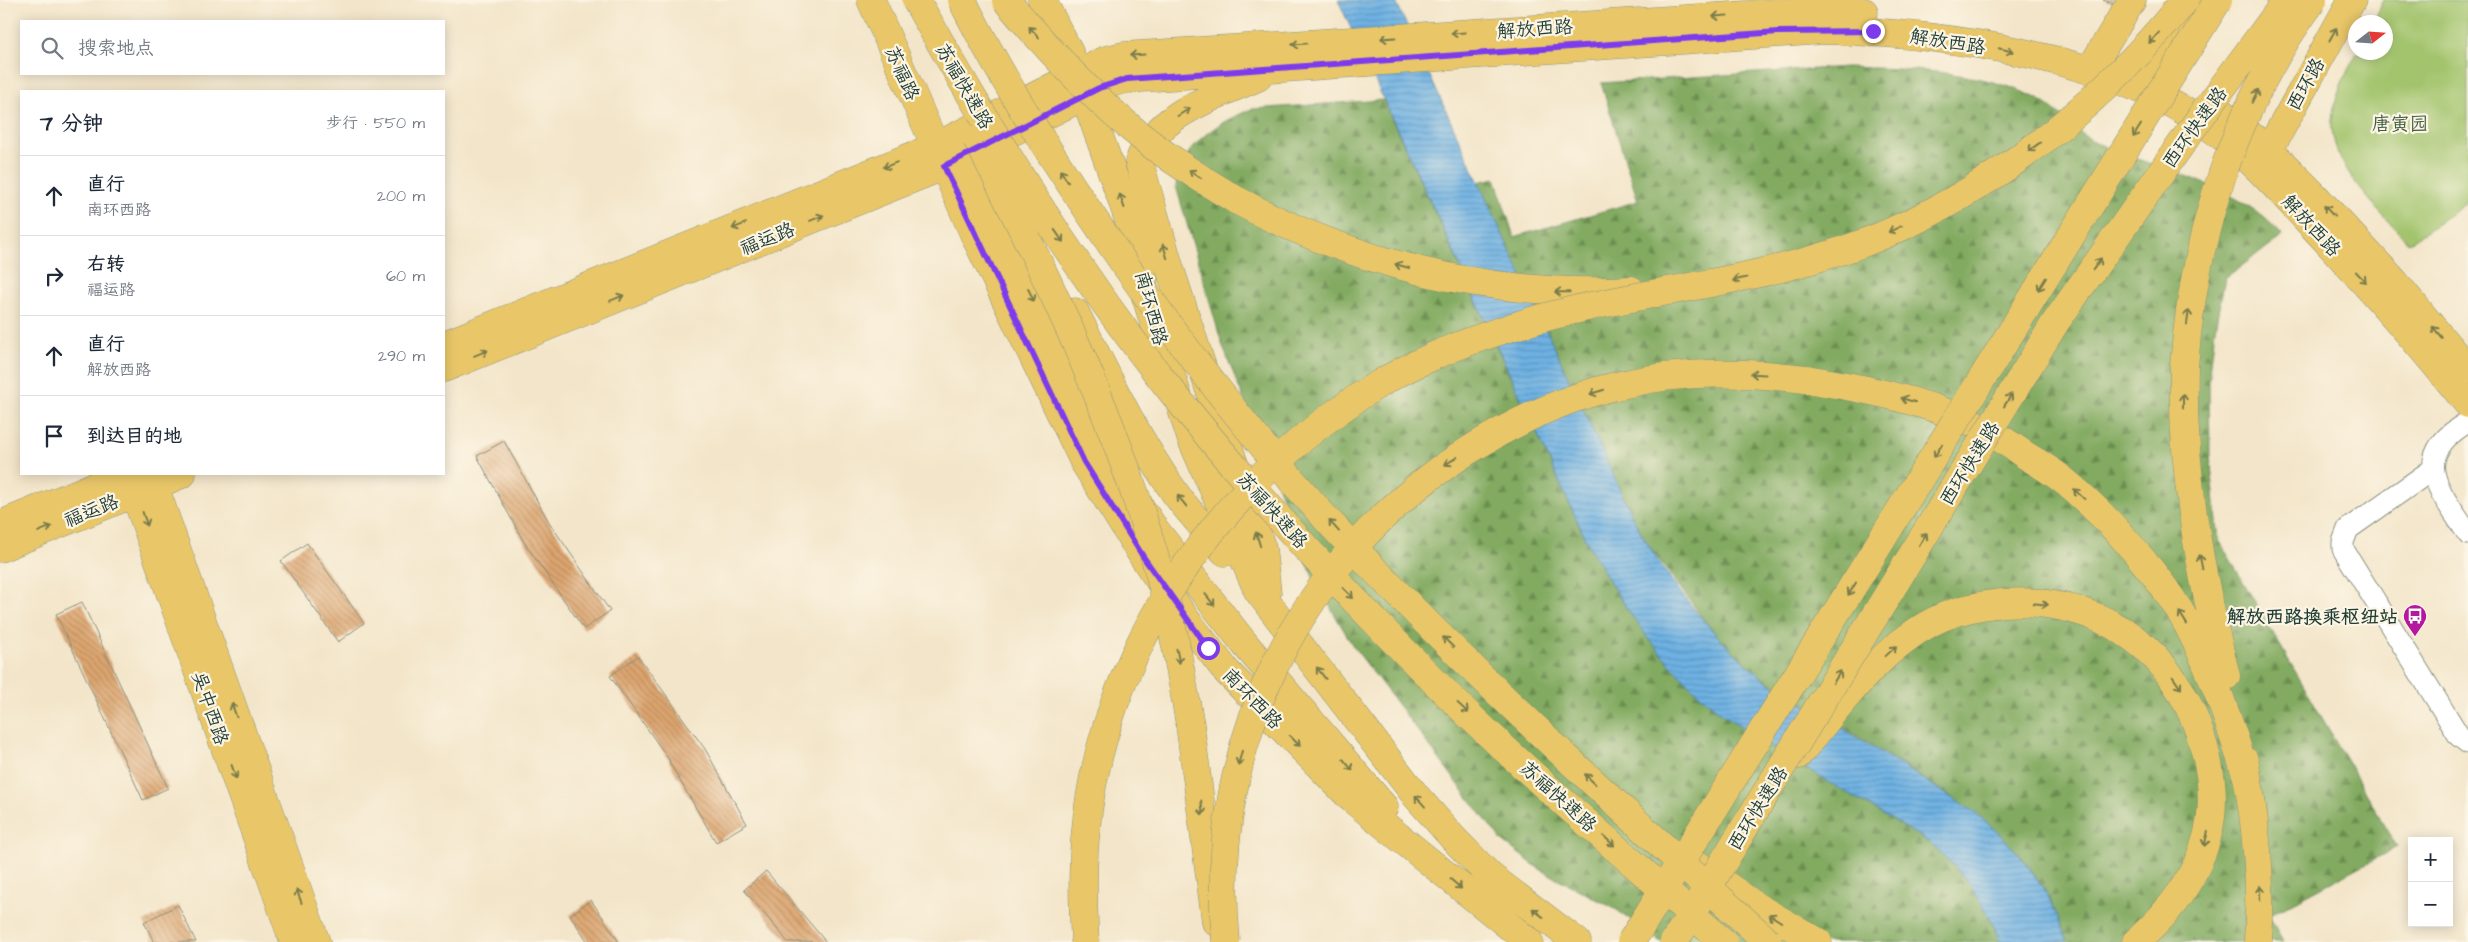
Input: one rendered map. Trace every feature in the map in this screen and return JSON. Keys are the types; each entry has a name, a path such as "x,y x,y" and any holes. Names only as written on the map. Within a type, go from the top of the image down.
{"main road":[{"name":"苏福路","path":"871,0 940,156"},
{"path":"905,0 1068,322 1104,406 1138,502 1154,553 1180,661 1202,800 1219,942"},
{"name":"苏福快速路","path":"916,0 1030,195 1112,312 1179,401 1245,479 1338,583 1436,683 1723,942"},
{"name":"苏福快速路","path":"962,0 986,48 1063,176 1207,378 1270,455 1362,557 1625,813 1768,942"},
{"path":"1006,0 1064,66 1133,130 1204,180 1275,220 1358,253 1417,270 1499,286 1560,292 1698,286"},
{"path":"1042,0 1059,30 1081,84"},
{"path":"2093,63 2132,0"},
{"path":"1085,942 1083,882 1085,836 1093,788 1110,719 1136,652 1158,609 1179,575 1218,522 1241,496 1308,433 1377,385 1431,357 1495,333 1552,316 1768,273 1848,248 1887,233 1962,194 2022,156 2082,110 2120,74 2185,0"},
{"path":"2148,83 2204,0"},
{"name":"西环快速路","path":"1631,942 2218,0"},
{"name":"西环快速路","path":"1674,942 2056,323 2199,119 2287,0"},
{"path":"2258,942 2260,875 2253,806 2212,621 2194,527 2187,476 2183,413 2187,328 2202,240 2224,166 2256,93 2278,53 2313,0"},
{"name":"西环路","path":"2262,158 2352,0"},
{"name":"解放西路","path":"1081,84 1106,60 1124,56 1348,52 1824,11 1918,16 1995,28 2058,42 2093,63 2148,83 2208,126 2262,158 2312,192 2394,281 2468,370"},
{"name":"解放西路","path":"1081,84 1278,68 1348,52"},
{"path":"1264,598 1262,550 1170,269 1139,162 1143,150 1156,134 1174,118 1217,94 1278,68"},
{"name":"福运路","path":"445,367 515,328 976,140 1081,84"},
{"name":"南环西路","path":"1081,84 1138,247 1145,294 1191,438 1223,508 1235,542 1264,598 1416,796 1452,838 1490,876 1577,942"},
{"path":"976,140 1130,422 1177,495 1264,598"},
{"path":"976,140 1086,418 1128,492 1156,531 1244,643 1428,860"},
{"name":"南环西路","path":"940,156 1084,462 1144,558 1227,672 1352,798 1529,942"},
{"name":"解放西路","path":"2262,158 2468,404"},
{"name":"福运路","path":"445,345 515,328"},
{"path":"1226,942 1224,899 1226,846 1230,803 1239,761 1262,690 1282,650 1328,577 1378,521 1410,492 1439,469 1484,441 1519,421 1551,407 1624,384 1669,376 1758,373 1857,387 1900,397 1972,422 2011,445 2068,484 2108,521 2142,562 2168,595 2192,634 2223,704 2247,776"},
{"name":"福运路","path":"0,525 138,480 175,475"},
{"name":"福运路","path":"0,548 138,480"},
{"name":"吴中西路","path":"138,480 294,942"},
{"name":"吴中西路","path":"138,480 316,942"},
{"path":"1766,792 1877,664 1896,646 1934,621 1971,609 2012,602 2050,604 2102,620 2126,633 2150,650 2181,688 2202,738 2211,786 2208,835 2195,868 2166,912 2136,942"},
{"path":"1625,813 1757,907 1818,942"}],"lane":[{"path":"2468,422 2445,440 2434,455 2433,469 2436,485 2468,534"},
{"path":"2433,469 2348,529 2343,542 2346,555 2460,736 2468,743"}],"green space":[{"name":"唐寅园","path":"2384,0 2468,0 2468,202 2409,243 2347,171 2333,137 2332,120 2335,102 2354,60 2393,60 2393,15 2376,15"},
{"path":"1846,67 1945,73 1995,82 2018,90 2048,105 2092,141 2204,183 2244,203 2264,217 2283,236 2225,278 2215,328 2209,382 2210,456 2219,540 2397,847 2269,915 2283,942 2067,942 2055,910 2040,883 2023,859 2004,838 1982,819 1932,784 1763,678 1716,636 1647,543 1632,516 1478,182 1495,178 1514,237 1638,201 1601,83"},
{"path":"1383,100 1586,540 1625,606 1676,670 1710,704 1789,758 1924,839 1937,849 1970,885 1987,912 2000,942 1661,942 1617,910 1538,868 1501,840 1353,646 1313,577 1222,344 1176,186 1179,172 1193,147 1214,128 1240,114 1253,109"}],"water":[{"path":"1338,0 1395,0 1632,516 1673,583 1724,642 1763,678 1973,811 1989,825 2018,854 2042,886 2060,922 2067,942 2000,942 1987,912 1970,885 1937,849 1924,839 1802,766 1722,713 1672,667 1640,627 1611,584 1586,540"}],"building":[{"path":"2103,0 2117,0 2115,4"},
{"path":"504,441 549,522 610,611 584,629 524,542 477,456"},
{"path":"307,543 364,623 338,642 281,561"},
{"path":"82,602 168,788 143,800 56,614"},
{"path":"638,656 705,749 747,824 716,842 670,761 610,676"},
{"path":"766,871 826,942 788,942 744,890"},
{"path":"591,900 619,942 588,942 570,915"},
{"path":"178,905 196,942 154,942 144,922"}],"place":[{"name":"解放西路换乘枢纽站","path":"2415,637"}],"route":[{"path":"1208,648 1144,558 1084,462 974,234 944,166 992,144 1099,88 1127,79 1778,32 1824,30 1873,31"}]}
